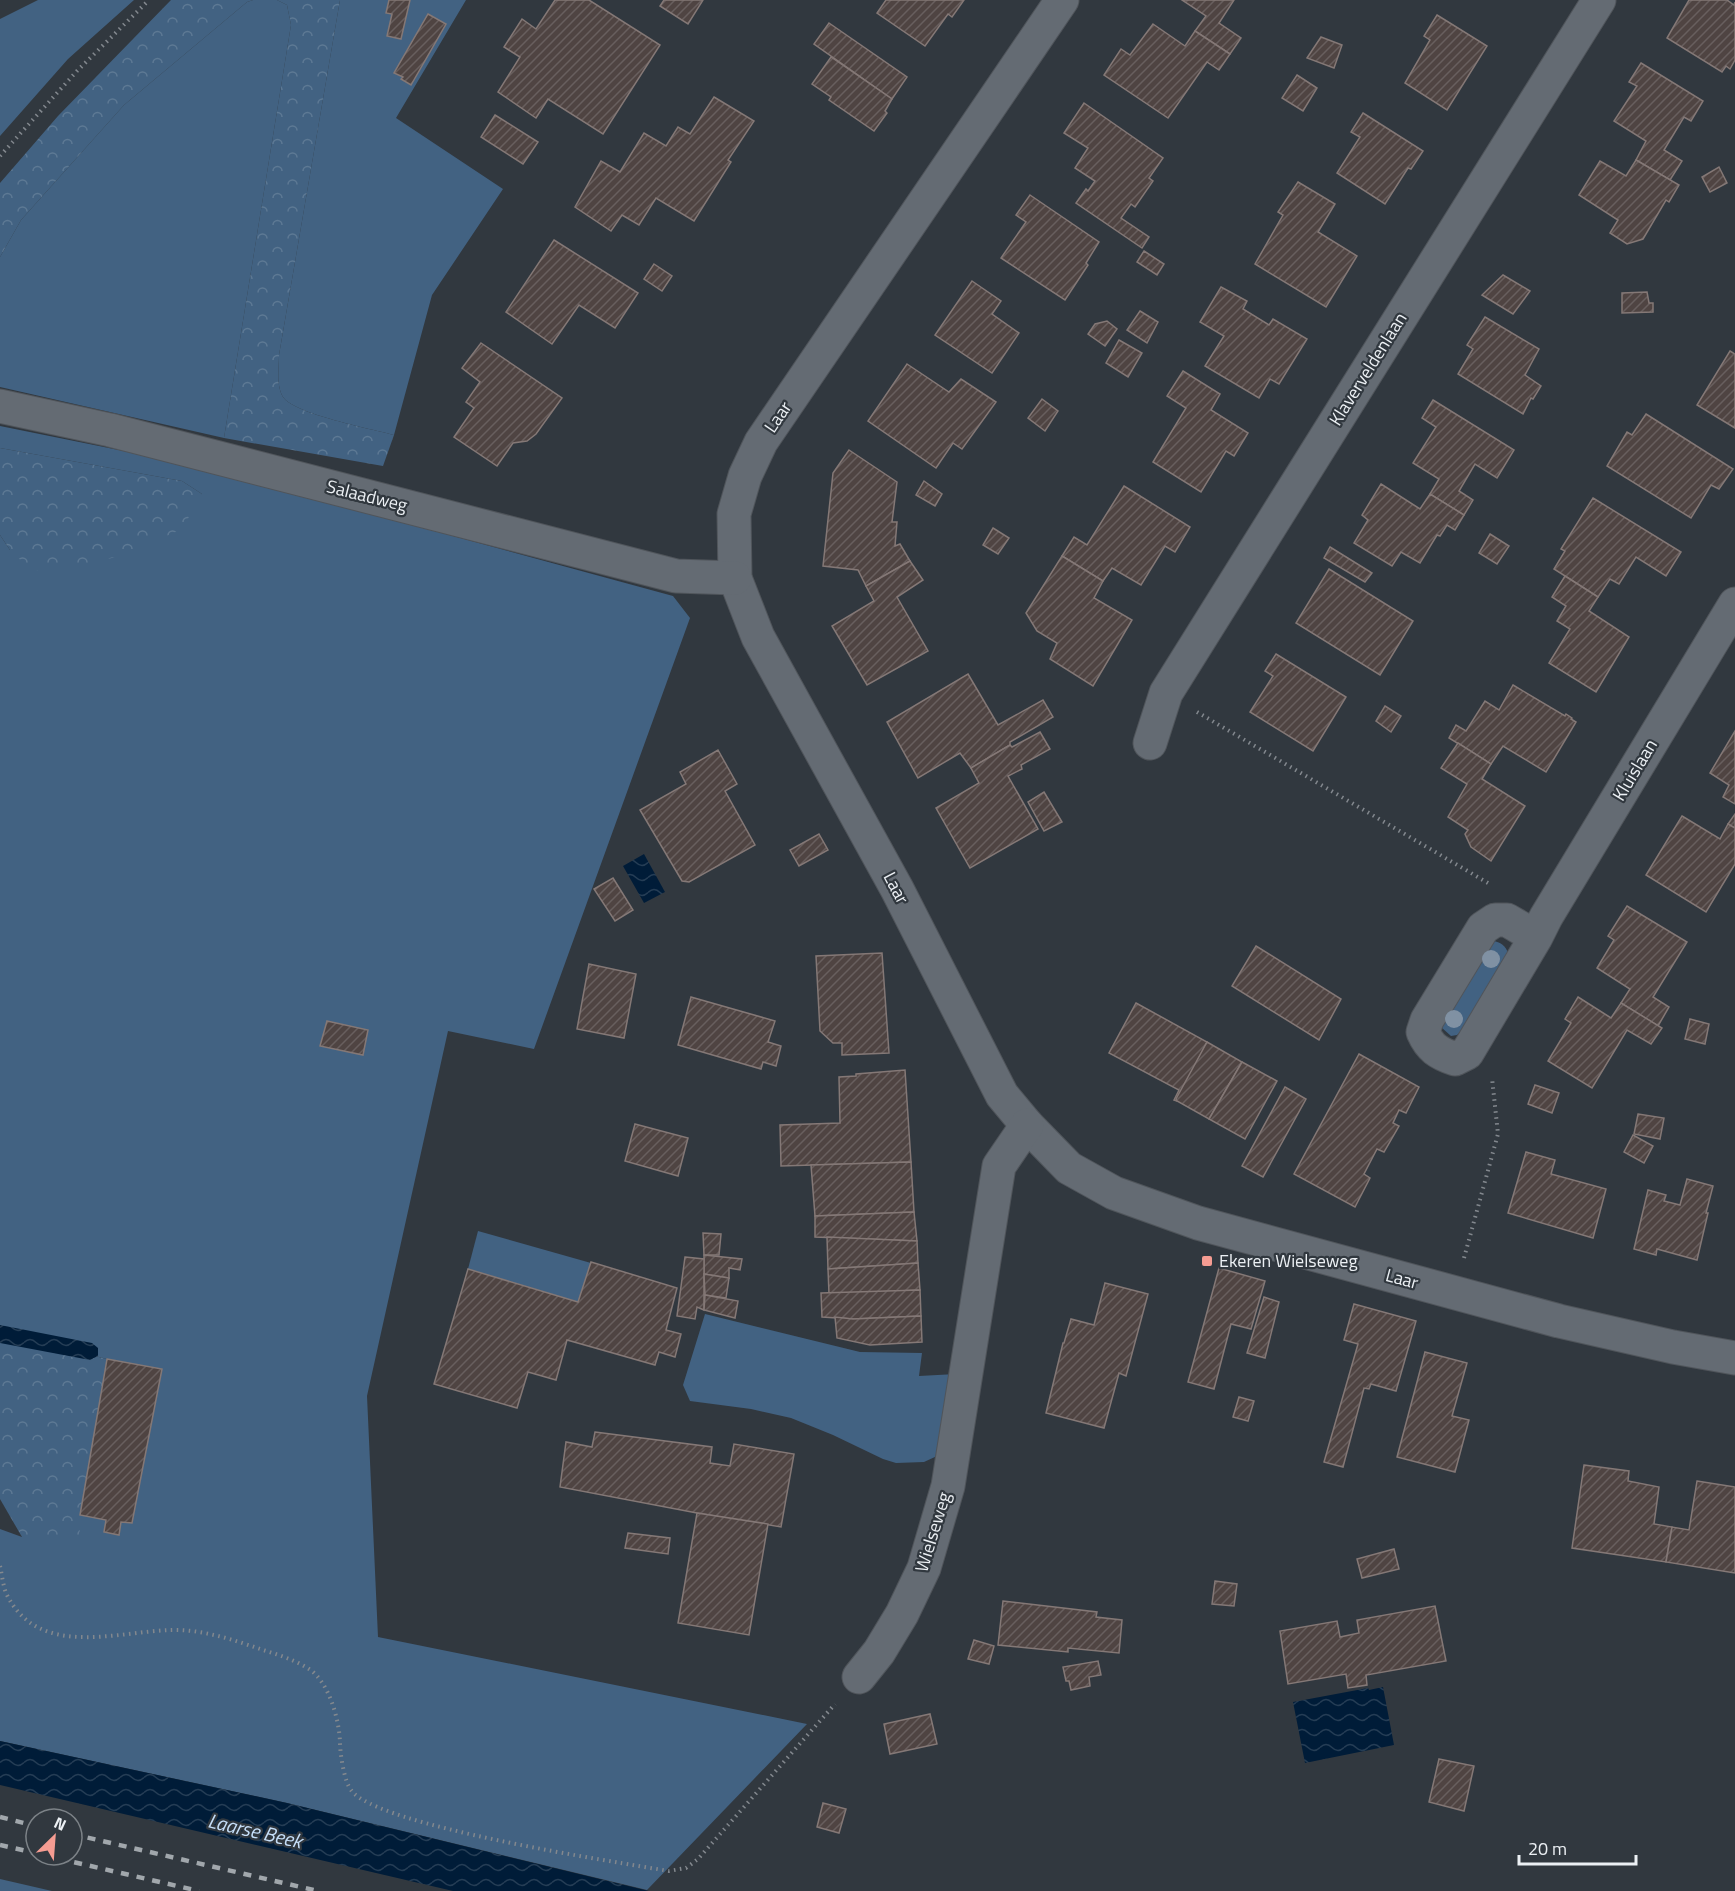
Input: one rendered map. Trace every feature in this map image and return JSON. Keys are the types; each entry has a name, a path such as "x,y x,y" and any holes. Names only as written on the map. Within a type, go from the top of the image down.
{"street":[{"name":"Laar","path":"1062,0 761,442 745,476 734,514 735,579 758,637 897,889 1002,1095 1027,1125 1069,1168 1114,1193 1198,1223 1571,1324 1673,1347 1735,1358"},
{"name":"Klaverveldenlaan","path":"1150,743 1166,693 1599,0"},
{"name":"Salaadweg","path":"0,406 110,430 676,576 735,579"},
{"name":"Kluislaan","path":"1536,937 1507,921 1496,920 1483,928 1427,1020 1423,1032 1428,1045 1440,1054 1455,1059 1467,1053 1474,1043 1735,604"},
{"name":"Wielseweg","path":"859,1677 879,1652 896,1624 924,1568 948,1486 999,1166 1027,1125"}],"path":[{"path":"0,156 77,71 149,0"},
{"path":"1166,693 1495,887"},
{"path":"1455,1293 1498,1134 1490,1062 1474,1043"},
{"path":"0,1566 6,1592 21,1614 43,1630 72,1638 128,1636 171,1630 204,1633 288,1658 311,1670 328,1693 339,1726 341,1758 351,1790 377,1808 467,1834 669,1871 686,1868 698,1859 859,1677"}],"green space":[{"path":"38,0 134,0 68,59 0,136 0,19"},
{"path":"171,0 253,0 247,2 124,105 21,220 0,257 0,183 58,116"},
{"path":"277,0 287,5 291,25 224,438 0,387 0,257 21,220 124,105 247,2"},
{"path":"277,0 340,0 279,355 279,387 283,397 302,409 334,420 394,435 383,466 224,438 291,25 287,5"},
{"path":"340,0 466,0 396,118 503,189 432,295 394,435 334,420 302,409 283,397 279,382 279,355"},
{"path":"0,426 193,465 673,596 690,618 534,1049 448,1031 367,1396 378,1637 807,1724 647,1890 287,1803 0,1741 0,1529 22,1537 107,1359 0,1333 0,535 10,550 202,494 182,481 0,448"},
{"path":"0,448 182,481 202,494 182,529 132,552 81,567 32,571 10,550 0,535"},
{"path":"1494,941 1506,948 1508,953 1463,1029 1457,1035 1451,1036 1441,1027"},
{"path":"478,1231 591,1263 578,1302 468,1269"},
{"path":"705,1314 860,1352 922,1353 919,1376 956,1374 937,1456 924,1462 896,1463 791,1418 751,1409 690,1401 683,1385"},
{"path":"0,1333 107,1359 78,1542 22,1537 0,1499"},
{"path":"0,1879 52,1891 0,1891"}],"water":[{"path":"644,854 665,892 644,903 623,866"},
{"path":"0,1325 92,1343 98,1348 98,1356 90,1360 0,1343"},
{"path":"1383,1687 1394,1745 1305,1763 1293,1702"},
{"name":"Laarse Beek","path":"0,1741 287,1803 649,1891 453,1891 0,1785"}],"building":[{"path":"389,0 410,0 401,39 387,36 392,14 386,13"},
{"path":"555,0 589,0 660,45 603,134 548,99 536,118 498,92 520,57 504,47 522,19 536,29"},
{"path":"664,0 703,0 688,24 660,6"},
{"path":"886,0 964,0 952,17 948,14 925,46 877,13"},
{"path":"1182,0 1234,0 1219,23 1241,38 1230,54 1195,31 1206,16"},
{"path":"1689,0 1727,0 1734,5 1735,2 1735,60 1730,69 1726,66 1722,72 1667,38"},
{"path":"428,14 446,24 411,85 401,79 403,77 394,73"},
{"path":"1437,15 1487,46 1447,110 1405,83 1430,40 1424,36"},
{"path":"829,23 907,77 892,99 814,44"},
{"path":"1153,24 1185,46 1195,31 1230,54 1219,70 1207,62 1168,118 1104,75 1121,49 1130,55"},
{"path":"1321,37 1342,45 1334,68 1307,58"},
{"path":"831,57 892,99 885,111 887,113 874,131 829,100 831,97 812,84"},
{"path":"1641,63 1703,101 1691,121 1684,117 1664,150 1682,161 1670,180 1636,160 1646,141 1614,121 1637,86 1629,82"},
{"path":"1297,75 1317,88 1303,111 1282,98"},
{"path":"714,97 754,121 728,160 731,162 694,221 656,198 639,225 622,215 611,231 575,207 601,161 620,172 644,133 666,146 678,127 690,134"},
{"path":"1084,103 1163,158 1149,178 1153,181 1135,207 1131,204 1121,218 1149,237 1142,248 1076,203 1095,181 1075,168 1088,148 1064,133"},
{"path":"1363,113 1423,151 1411,169 1408,168 1385,204 1337,173 1360,137 1351,132"},
{"path":"495,115 538,142 523,164 481,137"},
{"path":"1636,160 1679,185 1669,202 1666,200 1643,239 1627,244 1610,233 1618,220 1579,195 1600,161 1626,176"},
{"path":"1719,167 1727,183 1710,192 1702,177"},
{"path":"1298,182 1335,204 1318,232 1357,256 1326,307 1255,264 1283,215 1278,212"},
{"path":"1030,195 1099,242 1086,263 1088,265 1065,300 1001,258 1026,222 1016,215"},
{"path":"554,240 638,293 615,328 579,305 552,344 506,312"},
{"path":"1144,251 1164,264 1157,275 1137,262"},
{"path":"654,264 672,276 662,291 644,279"},
{"path":"1503,275 1530,291 1513,314 1482,295"},
{"path":"972,281 1001,301 992,314 1019,333 992,373 935,335"},
{"path":"1221,287 1247,301 1243,309 1269,325 1273,319 1307,339 1279,384 1270,379 1259,398 1205,366 1224,336 1200,322"},
{"path":"1647,292 1649,303 1653,303 1653,312 1622,313 1622,293"},
{"path":"1140,311 1158,322 1147,343 1127,330"},
{"path":"1485,317 1539,349 1525,375 1541,386 1533,399 1531,398 1523,414 1458,374 1473,349 1467,345"},
{"path":"1107,321 1117,329 1105,346 1088,334 1095,324"},
{"path":"1119,340 1142,353 1128,377 1106,363"},
{"path":"481,343 562,398 536,434 527,441 513,443 497,466 454,437 474,408 466,402 480,382 462,368"},
{"path":"1730,351 1735,354 1735,428 1697,405"},
{"path":"907,364 949,392 961,379 996,402 962,449 953,443 936,468 868,421"},
{"path":"1183,371 1220,394 1211,410 1248,433 1234,456 1226,451 1201,492 1153,462 1186,408 1167,396"},
{"path":"1042,399 1058,411 1045,431 1028,418"},
{"path":"1433,400 1514,450 1497,478 1475,464 1459,491 1473,500 1464,515 1430,494 1439,479 1413,463 1436,427 1422,418"},
{"path":"1646,414 1733,469 1719,489 1711,485 1691,518 1607,466 1627,432 1632,435"},
{"path":"849,450 897,482 892,522 897,522 895,546 900,544 910,561 866,586 858,570 823,566 833,473"},
{"path":"924,481 942,494 935,506 916,495"},
{"path":"1381,484 1420,509 1430,494 1464,515 1455,530 1447,525 1440,536 1437,535 1420,563 1401,552 1392,566 1354,543 1368,520 1362,515"},
{"path":"1124,486 1190,527 1175,552 1165,546 1141,585 1112,568 1103,581 1062,556 1074,537 1087,545"},
{"path":"1593,498 1681,552 1666,576 1636,557 1619,584 1610,579 1598,597 1554,569 1565,551 1561,549"},
{"path":"993,528 1009,538 998,554 983,545"},
{"path":"1490,534 1509,546 1497,564 1479,553"},
{"path":"1330,547 1372,573 1365,582 1324,558"},
{"path":"1062,556 1103,581 1094,598 1132,620 1093,686 1050,659 1057,643 1037,631 1026,613"},
{"path":"910,561 923,580 897,597 928,651 867,685 832,626 874,601 866,586"},
{"path":"1329,569 1413,621 1380,675 1296,623"},
{"path":"1565,576 1598,597 1589,611 1629,637 1596,692 1549,663 1570,629 1557,621 1566,606 1552,597"},
{"path":"1276,654 1346,697 1313,751 1250,712 1273,676 1265,671"},
{"path":"968,674 998,725 1043,700 1053,717 971,768 960,753 918,778 887,722"},
{"path":"1513,685 1565,716 1566,714 1576,722 1546,772 1503,746 1491,764 1449,738 1456,725 1466,731 1485,701 1499,710"},
{"path":"1385,706 1401,716 1391,732 1376,721"},
{"path":"1735,731 1735,804 1723,797 1729,785 1710,773"},
{"path":"1040,732 1050,749 1021,765 1022,769 1008,776 1038,829 970,868 936,808 979,783 971,768 1010,745 1012,747"},
{"path":"1458,743 1491,764 1482,779 1525,806 1491,861 1471,847 1465,834 1468,830 1448,817 1467,784 1441,768"},
{"path":"718,750 737,784 725,791 755,845 689,882 682,881 640,810 686,784 680,772"},
{"path":"1044,792 1062,822 1044,831 1028,802"},
{"path":"1735,814 1735,828 1728,824"},
{"path":"1682,816 1720,839 1728,824 1735,828 1735,864 1706,912 1646,875"},
{"path":"819,834 828,850 799,866 790,850"},
{"path":"613,878 633,910 615,921 594,889"},
{"path":"1627,906 1687,942 1653,997 1669,1007 1658,1026 1621,1003 1630,989 1597,968 1614,940 1608,936"},
{"path":"1256,946 1341,999 1319,1040 1232,986"},
{"path":"882,953 889,1053 842,1055 842,1043 833,1043 820,1031 816,956"},
{"path":"589,964 636,974 624,1038 577,1029"},
{"path":"691,997 775,1021 768,1042 781,1046 776,1066 763,1062 761,1069 678,1045"},
{"path":"1578,997 1611,1018 1621,1003 1662,1028 1651,1044 1627,1030 1592,1088 1548,1061 1571,1023 1565,1019"},
{"path":"1136,1003 1207,1042 1177,1101 1174,1100 1179,1090 1109,1053"},
{"path":"1690,1019 1709,1024 1705,1044 1685,1039"},
{"path":"327,1021 368,1030 363,1055 320,1046"},
{"path":"1207,1042 1242,1062 1209,1119 1176,1099"},
{"path":"1359,1054 1419,1087 1406,1113 1399,1110 1393,1123 1399,1126 1384,1152 1377,1149 1364,1174 1370,1178 1355,1207 1294,1174"},
{"path":"1242,1062 1277,1081 1245,1139 1209,1119"},
{"path":"905,1070 911,1162 781,1166 780,1125 840,1123 839,1077"},
{"path":"1535,1085 1559,1093 1552,1113 1528,1104"},
{"path":"1285,1087 1306,1099 1263,1177 1242,1166"},
{"path":"1638,1114 1664,1118 1660,1139 1634,1134"},
{"path":"635,1124 688,1138 678,1176 625,1161"},
{"path":"1633,1135 1653,1146 1644,1163 1624,1152"},
{"path":"1526,1152 1555,1160 1551,1174 1606,1189 1593,1238 1508,1213"},
{"path":"911,1162 914,1212 815,1216 811,1165"},
{"path":"1687,1179 1713,1186 1697,1260 1657,1249 1656,1255 1634,1249 1648,1190 1666,1195 1664,1201 1680,1205"},
{"path":"914,1212 917,1241 815,1237 815,1216"},
{"path":"703,1233 721,1234 719,1255 704,1255"},
{"path":"827,1237 917,1241 918,1263 828,1269"},
{"path":"704,1255 742,1259 740,1270 729,1268 729,1278 704,1274"},
{"path":"685,1257 704,1259 704,1310 697,1307 695,1319 677,1316"},
{"path":"591,1262 677,1288 666,1330 681,1334 675,1357 659,1352 655,1365 567,1340 556,1380 528,1372 517,1408 434,1384 468,1269 578,1302"},
{"path":"918,1263 920,1290 829,1294 828,1269"},
{"path":"1219,1268 1265,1281 1251,1329 1231,1324 1214,1389 1188,1382"},
{"path":"704,1274 729,1278 726,1298 705,1295"},
{"path":"1105,1283 1148,1294 1126,1376 1119,1373 1104,1428 1046,1413 1071,1319 1094,1325"},
{"path":"920,1290 921,1316 853,1319 822,1317 821,1293"},
{"path":"705,1295 738,1301 735,1318 704,1310"},
{"path":"1264,1297 1279,1302 1265,1358 1247,1353"},
{"path":"1354,1304 1416,1321 1396,1391 1371,1384 1369,1389 1364,1388 1343,1467 1324,1462 1358,1344 1344,1340"},
{"path":"921,1316 922,1342 870,1345 837,1338 835,1317 853,1319"},
{"path":"1425,1352 1467,1363 1452,1416 1469,1420 1455,1472 1397,1457"},
{"path":"107,1359 162,1369 132,1523 121,1522 119,1535 104,1532 106,1520 80,1515"},
{"path":"1239,1397 1254,1401 1248,1421 1233,1417"},
{"path":"595,1432 712,1447 710,1463 730,1466 734,1444 794,1454 781,1527 560,1487 566,1442 592,1447"},
{"path":"1584,1465 1629,1471 1628,1481 1659,1487 1654,1524 1672,1527 1666,1562 1572,1548"},
{"path":"1697,1481 1735,1487 1735,1573 1666,1562 1672,1527 1689,1530"},
{"path":"697,1513 768,1524 749,1635 678,1623"},
{"path":"628,1533 670,1538 668,1554 625,1548"},
{"path":"1394,1549 1399,1569 1362,1578 1357,1559"},
{"path":"1215,1581 1237,1584 1234,1606 1212,1604"},
{"path":"1003,1601 1097,1612 1096,1617 1122,1620 1119,1653 1068,1648 1068,1652 998,1645"},
{"path":"1435,1606 1446,1661 1366,1675 1367,1685 1348,1688 1346,1674 1288,1684 1280,1631 1337,1621 1340,1637 1359,1633 1357,1620"},
{"path":"974,1640 994,1646 989,1664 968,1659"},
{"path":"1098,1661 1101,1675 1089,1677 1090,1686 1071,1690 1063,1667"},
{"path":"930,1714 937,1744 890,1754 884,1724"},
{"path":"1439,1759 1474,1766 1464,1811 1429,1802"},
{"path":"823,1803 846,1809 839,1833 817,1827"}],"railway":[{"path":"0,1817 24,1823"},
{"path":"84,1837 318,1891"},
{"path":"0,1845 24,1850"},
{"path":"84,1864 199,1891"}],"place":[{"name":"Ekeren Wielseweg","path":"1207,1261"}]}
